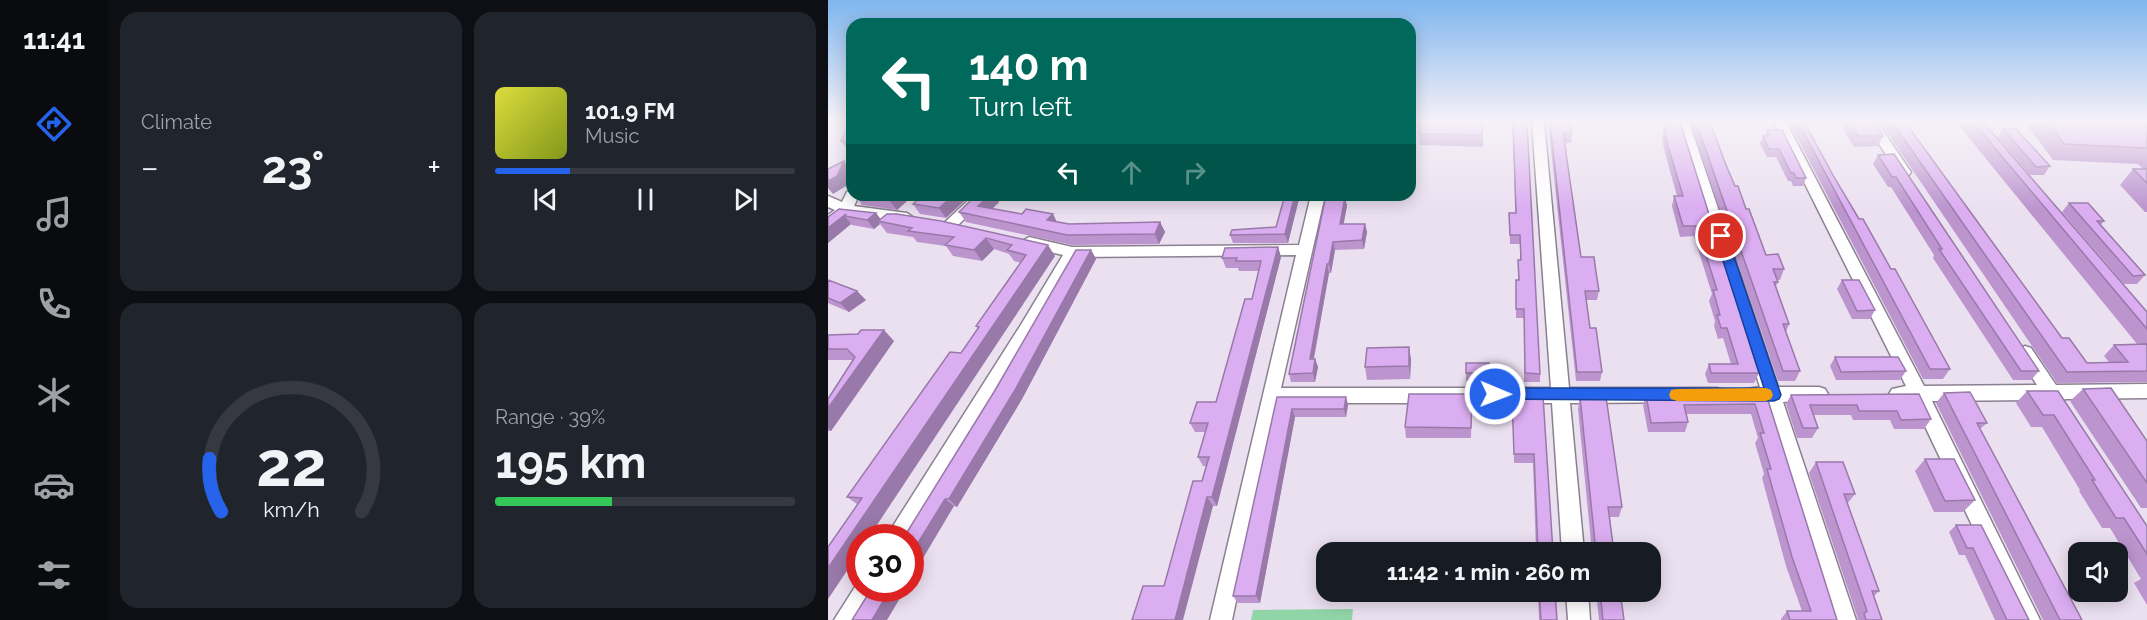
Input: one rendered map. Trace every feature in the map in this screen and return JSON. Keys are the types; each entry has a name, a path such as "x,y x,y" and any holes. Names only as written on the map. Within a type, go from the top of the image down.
{"street":[{"path":"1540,151 1572,542"},
{"path":"1693,151 1774,395 1845,620"},
{"path":"1795,151 2029,620"},
{"path":"1890,151 1916,190"},
{"path":"828,201 849,202 973,230"},
{"path":"939,223 973,201"},
{"path":"1221,620 1270,396 1317,201"},
{"path":"828,223 849,202"},
{"path":"1017,239 1072,252 1306,250"},
{"path":"905,524 1016,347 1072,252"},
{"path":"2013,335 2064,413"},
{"path":"1885,394 2147,391"},
{"path":"1270,396 1840,394"},
{"path":"845,620 856,602"},
{"path":"1578,602 1579,620"}],"green space":[{"path":"1353,609 1352,620 1251,620 1253,610"}],"building":[{"path":"1514,151 1528,151 1540,374 1525,373 1524,309 1516,309 1516,280 1519,280 1518,260 1521,260 1520,235 1510,235 1509,213 1516,213"},
{"path":"1553,151 1566,151 1581,257 1594,257 1599,291 1585,291 1590,328 1596,328 1602,372 1577,372"},
{"path":"1669,151 1689,151 1759,373 1711,373 1709,364 1738,364 1727,328 1721,328 1717,315 1720,315 1713,290 1717,290 1697,226 1683,226 1674,196 1683,196"},
{"path":"1706,151 1721,151 1735,186 1738,186 1746,209 1749,209 1766,255 1778,254 1784,269 1773,269 1778,282 1774,282 1789,324 1783,324 1800,371 1783,371"},
{"path":"1780,151 1792,151 1806,178 1796,178 1794,173 1791,173"},
{"path":"1813,151 1820,151 1859,219 1863,219 1891,269 1895,269 1950,369 1930,369"},
{"path":"1912,151 1926,151 2062,338 2069,338 2087,363 2128,362 2114,345 2147,344 2147,371 2067,372"},
{"path":"1997,151 2008,151 2147,312 2147,329"},
{"path":"2022,151 2036,151 2050,166 2036,167"},
{"path":"1894,154 2039,371 2021,371 1939,249 1942,249 1896,177 1892,177 1878,155"},
{"path":"844,161 837,176 828,181 828,169"},
{"path":"2133,169 2147,169 2147,183"},
{"path":"916,201 947,201 939,208 913,204"},
{"path":"970,201 983,201 978,206 1022,214 1026,209 1053,214 1047,220 1069,224 1160,222 1155,234 1067,235 959,212"},
{"path":"1283,201 1293,201 1285,234 1230,235 1232,230 1276,227"},
{"path":"1325,201 1344,201 1340,224 1365,224 1362,240 1333,242 1310,359 1315,359 1313,373 1289,374"},
{"path":"2069,203 2088,203 2104,221 2097,221 2145,275 2133,276"},
{"path":"839,209 876,213 867,220 845,216 846,214 828,228 828,217"},
{"path":"887,214 897,214 941,221 1048,245 858,524 846,524 846,542 828,568 828,547 862,498 847,497 950,352 961,353 979,327 976,326 1026,255 1007,250 1012,245 986,238 974,250 945,245 954,237 908,231 912,228 878,221"},
{"path":"1278,247 1212,497 1207,497 1175,620 1132,620 1143,586 1164,586 1193,481 1202,481 1209,457 1198,457 1208,423 1190,423 1197,402 1216,402 1245,299 1252,299 1261,261 1236,261 1237,258 1222,258 1225,248"},
{"path":"1076,250 1091,250 1015,390 949,499 945,499 924,533 924,524 912,524 994,392"},
{"path":"828,280 857,291 840,303 828,298"},
{"path":"1842,280 1859,280 1875,310 1857,311"},
{"path":"861,330 884,330 828,408 828,399 855,357 847,349 828,349 828,335 858,334"},
{"path":"1409,347 1409,366 1365,367 1367,348"},
{"path":"1835,357 1898,357 1906,371 1841,372"},
{"path":"1466,363 1489,363 1489,373 1466,373"},
{"path":"2111,388 2147,441 2147,483 2083,389"},
{"path":"2027,391 2058,391 2147,526 2147,554 2124,518 2116,518 2054,415 2043,415"},
{"path":"1970,392 1987,423 1977,423 2068,594 2068,602 2072,602 2082,620 2060,620 1944,393"},
{"path":"1409,394 1472,394 1471,428 1405,427"},
{"path":"1766,394 1837,620 1790,620 1787,611 1811,611 1792,557 1767,469 1771,469 1760,433 1764,433 1755,404 1684,405 1688,422 1651,423 1646,395"},
{"path":"1919,394 1931,419 1901,420 1897,411 1859,411 1857,405 1810,405 1818,428 1803,428 1791,395"},
{"path":"1512,396 1543,396 1552,542 1538,542 1534,454 1514,454"},
{"path":"1277,397 1346,397 1344,409 1292,409 1256,596 1233,596"},
{"path":"1580,397 1606,397 1622,507 1608,507 1613,542 1595,542"},
{"path":"1925,459 1954,459 1975,500 1945,501"},
{"path":"1816,462 1843,462 1855,494 1844,494 1879,591 1872,591 1882,620 1866,620 1864,614 1867,611"},
{"path":"1956,525 1981,525 2029,620 2007,620 1973,548 1967,548"},
{"path":"863,602 883,602 872,620 852,620"},
{"path":"1540,602 1556,602 1557,620 1541,620"},
{"path":"1601,602 1622,602 1624,620 1603,620"}],"slow traffic":[{"path":"1677,395 1766,395"}],"route":[{"path":"1495,394 1774,395 1721,236"}]}
